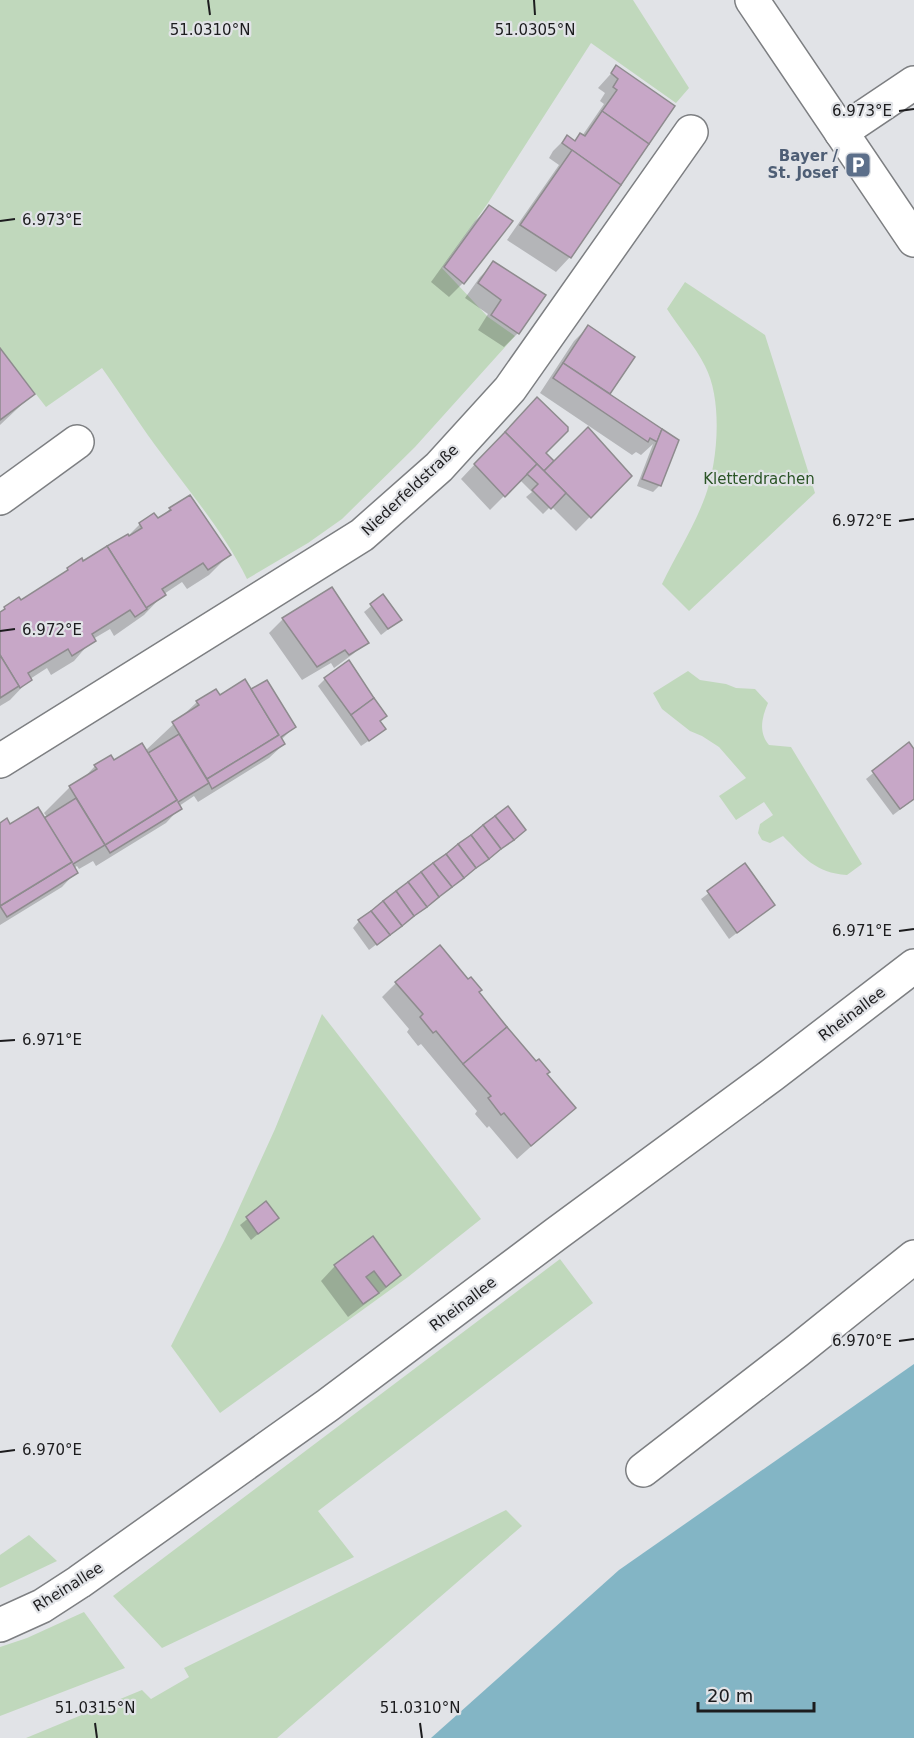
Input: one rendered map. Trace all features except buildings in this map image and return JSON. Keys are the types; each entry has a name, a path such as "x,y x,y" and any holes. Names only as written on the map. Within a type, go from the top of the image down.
{"main road":[{"path":"752,0 914,240"},
{"path":"841,132 914,83"},
{"name":"Niederfeldstraße","path":"0,761 362,535 439,467 510,389 691,132"},
{"path":"0,498 77,442"},
{"name":"Rheinallee","path":"0,1625 42,1606 79,1582 328,1406 565,1227 772,1075 914,966"},
{"path":"642,1470 797,1351 914,1257"}],"green space":[{"path":"0,0 633,0 689,88 676,103 591,43 488,203 442,268 488,317 515,336 415,447 342,519 308,543 247,579 216,527 102,368 46,407 0,348"},
{"name":"Kletterdrachen","path":"685,282 765,335 815,493 689,611 662,584 705,497 713,467 717,431 711,380 697,351 667,309"},
{"path":"688,671 700,680 736,688 755,689 768,703 762,724 763,735 769,745 791,747 862,864 847,875 836,874 811,863 783,836 770,843 762,840 758,833 760,824 773,815 764,802 736,820 719,796 746,778 719,747 690,731 662,709 653,693"},
{"path":"322,1014 481,1219 408,1277 220,1413 171,1346 224,1241 275,1129"},
{"path":"560,1259 593,1303 318,1511 354,1557 162,1648 113,1596"},
{"path":"506,1510 522,1526 277,1738 26,1738 142,1690 151,1699 189,1677 184,1668"},
{"path":"29,1535 57,1561 0,1588 0,1555"},
{"path":"84,1612 125,1668 0,1716 0,1647 27,1638"}],"water":[{"path":"914,1364 914,1738 431,1738 619,1570"}],"place":[{"name":"Bayer / St. Josef","path":"858,165"}]}
